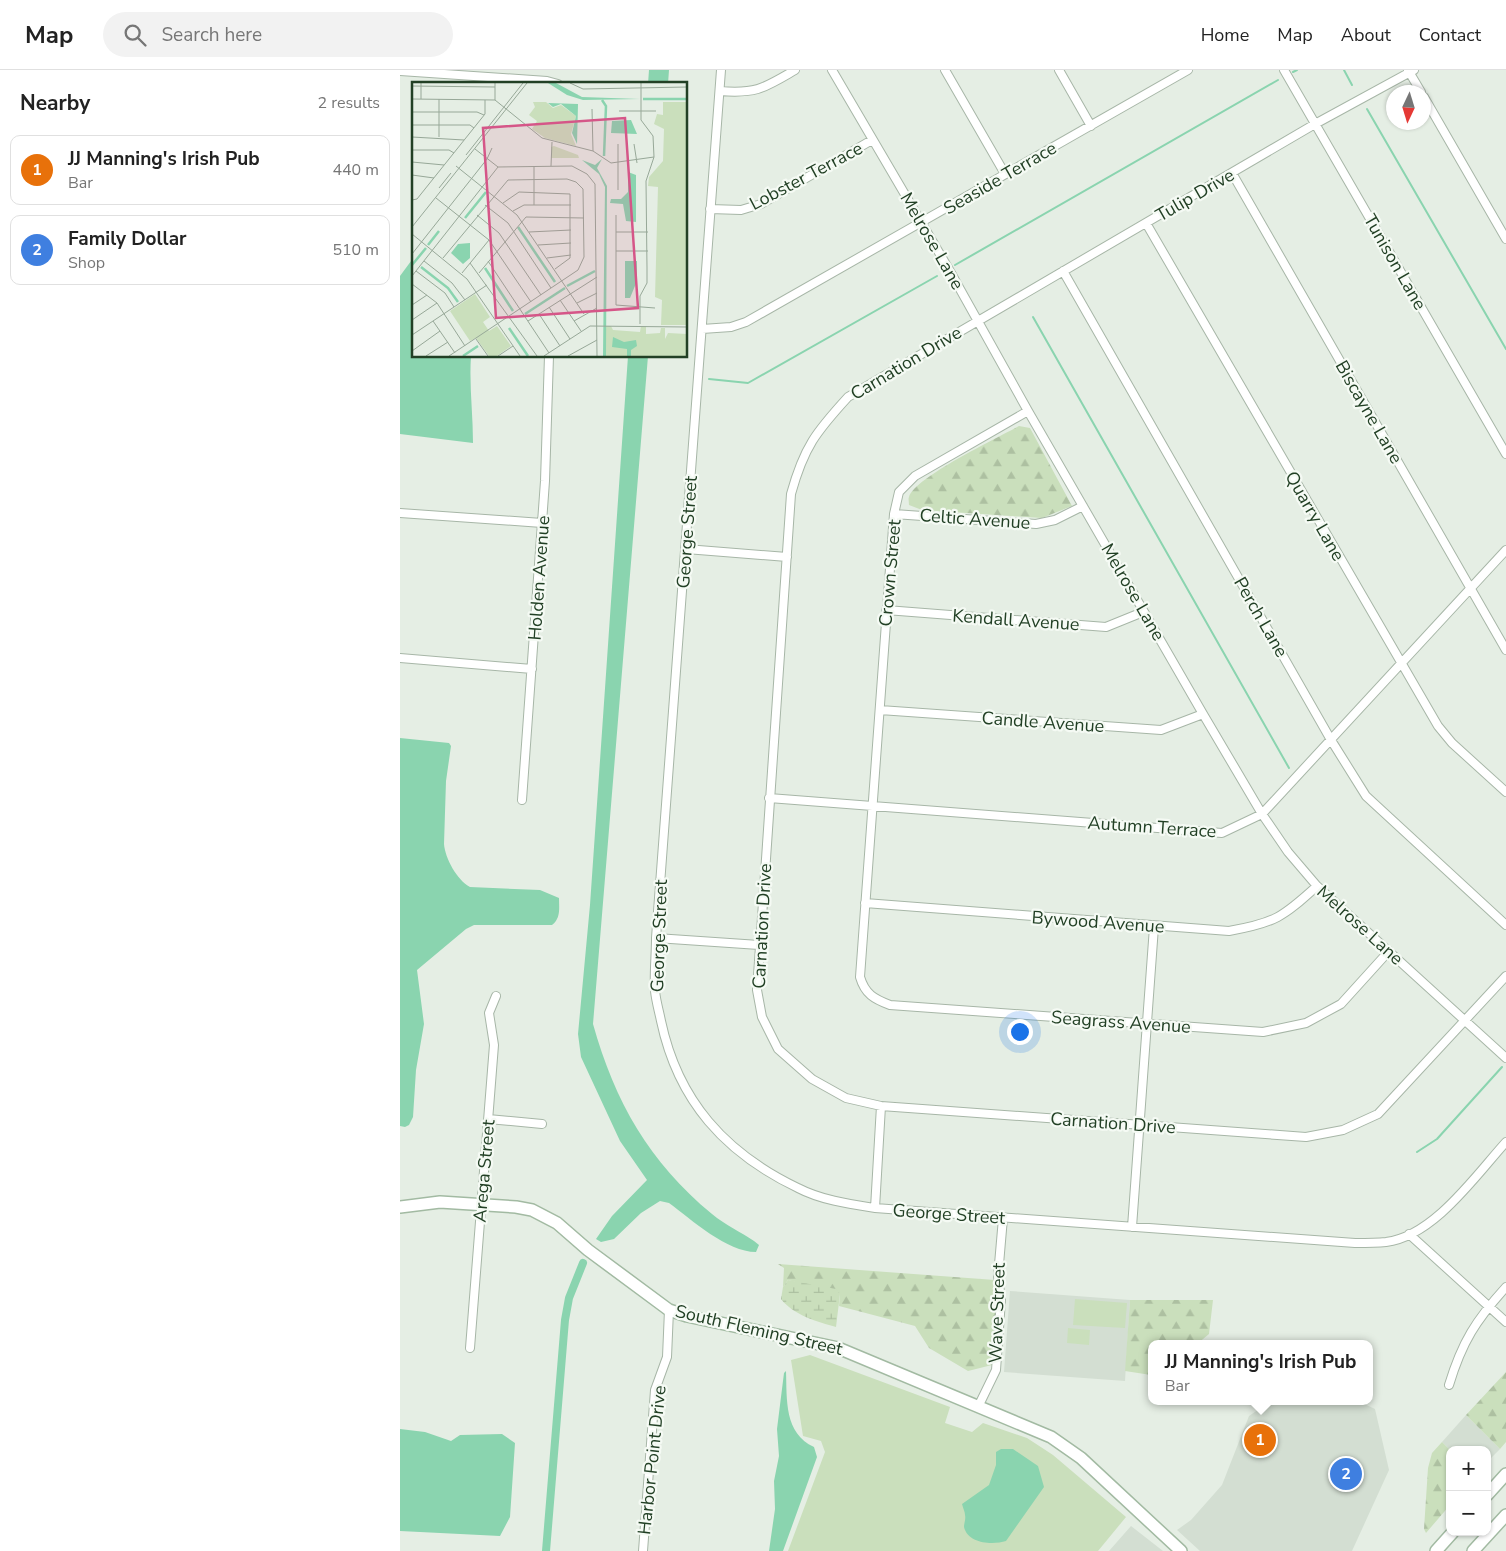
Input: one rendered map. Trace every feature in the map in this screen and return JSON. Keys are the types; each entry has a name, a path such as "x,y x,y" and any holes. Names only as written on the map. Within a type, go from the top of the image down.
{"street":[{"name":"George Street","path":"721,70 656,938 655,992 667,1050 687,1095 722,1138 758,1166 799,1189 839,1202 875,1208 1355,1243 1388,1242 1409,1234 1437,1218 1506,1142"},
{"path":"720,91 743,93 762,90 795,70"},
{"name":"Melrose Lane","path":"832,70 1262,814 1288,852 1317,886 1506,1058"},
{"path":"945,70 1005,174"},
{"path":"1059,70 1091,126"},
{"name":"Seaside Terrace","path":"702,329 731,327 746,322 1091,126 1173,74 1188,70"},
{"name":"Tunison Lane","path":"1284,70 1506,454"},
{"path":"400,71 550,82"},
{"path":"1410,71 1417,85"},
{"name":"Tulip Drive","path":"977,321 1315,124 1410,71"},
{"path":"1431,109 1506,239"},
{"name":"Lobster Terrace","path":"710,209 742,210 761,204 872,140"},
{"name":"Biscayne Lane","path":"1232,174 1506,650"},
{"name":"Quarry Lane","path":"1146,223 1438,726 1452,743 1506,792"},
{"name":"Perch Lane","path":"1063,271 1331,740 1366,796 1506,926"},
{"name":"Carnation Drive","path":"977,321 848,397 816,433 800,463 791,494 757,990 762,1017 778,1048 812,1079 846,1098 881,1106 1306,1137 1343,1130 1378,1114 1506,976"},
{"name":"Holden Avenue","path":"522,800 542,523 548,358"},
{"name":"Crown Street","path":"872,806 894,514 899,492 915,476 1028,412"},
{"name":"Celtic Avenue","path":"894,514 1036,524 1054,520 1083,506"},
{"path":"400,513 542,523"},
{"path":"686,549 787,557"},
{"name":"Autumn Terrace","path":"769,798 1222,833 1262,814 1506,550"},
{"name":"Kendall Avenue","path":"886,610 1106,627 1144,612"},
{"path":"400,658 532,668"},
{"name":"Candle Avenue","path":"880,710 1161,730 1203,714"},
{"name":"Seagrass Avenue","path":"872,806 860,977 864,989 873,998 890,1005 1263,1032 1306,1023 1342,1004 1389,952"},
{"name":"Bywood Avenue","path":"865,903 1154,927 1229,931 1259,926 1286,914 1317,886"},
{"path":"1132,1227 1154,927"},
{"path":"656,938 759,945"},
{"name":"Arega Street","path":"470,1348 494,1045 489,1014 496,996"},
{"path":"875,1208 881,1106"},
{"path":"488,1119 542,1124"},
{"name":"South Fleming Street","path":"400,1207 440,1202 481,1204 532,1210 557,1223 588,1250 669,1310 687,1316 838,1348 979,1405 1051,1437 1081,1458 1181,1551"},
{"name":"Wave Street","path":"979,1405 996,1370 1001,1300 998,1276 1003,1218"},
{"path":"1409,1234 1506,1322"},
{"path":"1449,1385 1458,1355 1469,1333 1488,1306 1506,1287"},
{"name":"Harbor Point Drive","path":"643,1551 655,1390 667,1357 669,1310"},
{"path":"1491,1491 1506,1474"},
{"path":"1473,1551 1506,1514"},
{"path":"1436,1551 1449,1536"}],"shaded area":[{"path":"649,70 669,70 668,82 648,82"},
{"path":"412,260 412,358 471,358 473,443 400,434 400,276"},
{"path":"628,358 648,358 593,1024 612,1079 637,1129 652,1152 690,1194 712,1214 759,1245 756,1252 733,1247 710,1234 669,1203 660,1201 641,1213 614,1239 601,1242 596,1239 612,1216 647,1180 620,1141 581,1057 578,1034 590,905"},
{"path":"400,738 449,743 451,746 446,781 444,844 449,862 465,884 470,887 540,890 559,898 559,913 552,925 474,925 466,929 417,970 424,1024 416,1070 413,1117 409,1125 405,1127 400,1126"},
{"path":"1010,1291 1130,1300 1125,1381 1004,1372"},
{"path":"786,1371 787,1404 792,1424 804,1441 814,1447 817,1457 783,1551 769,1551 775,1509 774,1481 779,1456 777,1429 784,1373"},
{"path":"1265,1405 1366,1405 1375,1409 1389,1470 1352,1551 1200,1551 1177,1530 1191,1520 1222,1485 1249,1416"},
{"path":"1466,1415 1500,1449 1491,1458 1491,1446 1446,1446 1442,1442"},
{"path":"400,1429 425,1432 451,1441 460,1435 502,1434 515,1443 510,1517 500,1536 400,1531"},
{"path":"1001,1449 1013,1449 1038,1466 1044,1487 1006,1541 995,1543 982,1542 970,1537 966,1533 964,1527 965,1513 962,1504 989,1485 996,1465 996,1452"},
{"path":"1131,1526 1163,1551 1109,1551"}],"green space":[{"path":"1019,426 1030,428 1072,506 1042,518 922,510 909,505 909,497 926,479 958,458"},
{"path":"778,1264 995,1280 997,1310 992,1365 968,1371 929,1348 915,1326 839,1306 840,1294 788,1280 783,1287 784,1268"},
{"path":"788,1280 836,1289 840,1294 836,1327 799,1314 786,1305 781,1299 783,1287"},
{"path":"1075,1299 1127,1303 1125,1328 1073,1325"},
{"path":"1130,1300 1213,1300 1209,1334 1202,1340 1148,1340 1148,1375 1125,1371"},
{"path":"1068,1328 1090,1330 1089,1345 1067,1343"},
{"path":"810,1355 950,1407 945,1423 972,1432 983,1423 1027,1438 1053,1455 1126,1517 1098,1551 788,1551 825,1452 821,1441 803,1436 791,1360"},
{"path":"1506,1372 1506,1442 1500,1449 1466,1415"},
{"path":"1442,1442 1446,1446 1446,1510 1426,1533 1424,1529 1428,1468 1432,1453"}],"waterway":[{"path":"1293,72 1297,70"},
{"path":"1344,70 1352,85"},
{"path":"955,265 1278,80"},
{"path":"1367,109 1506,349"},
{"path":"709,379 748,383 937,276"},
{"path":"1033,317 1289,768"},
{"path":"1417,1152 1437,1139 1502,1067"},
{"path":"546,1551 565,1320 569,1298 583,1263"}],"place":[{"name":"JJ Manning's Irish Pub","path":"1260,1440"},
{"name":"Family Dollar","path":"1346,1474"}]}
